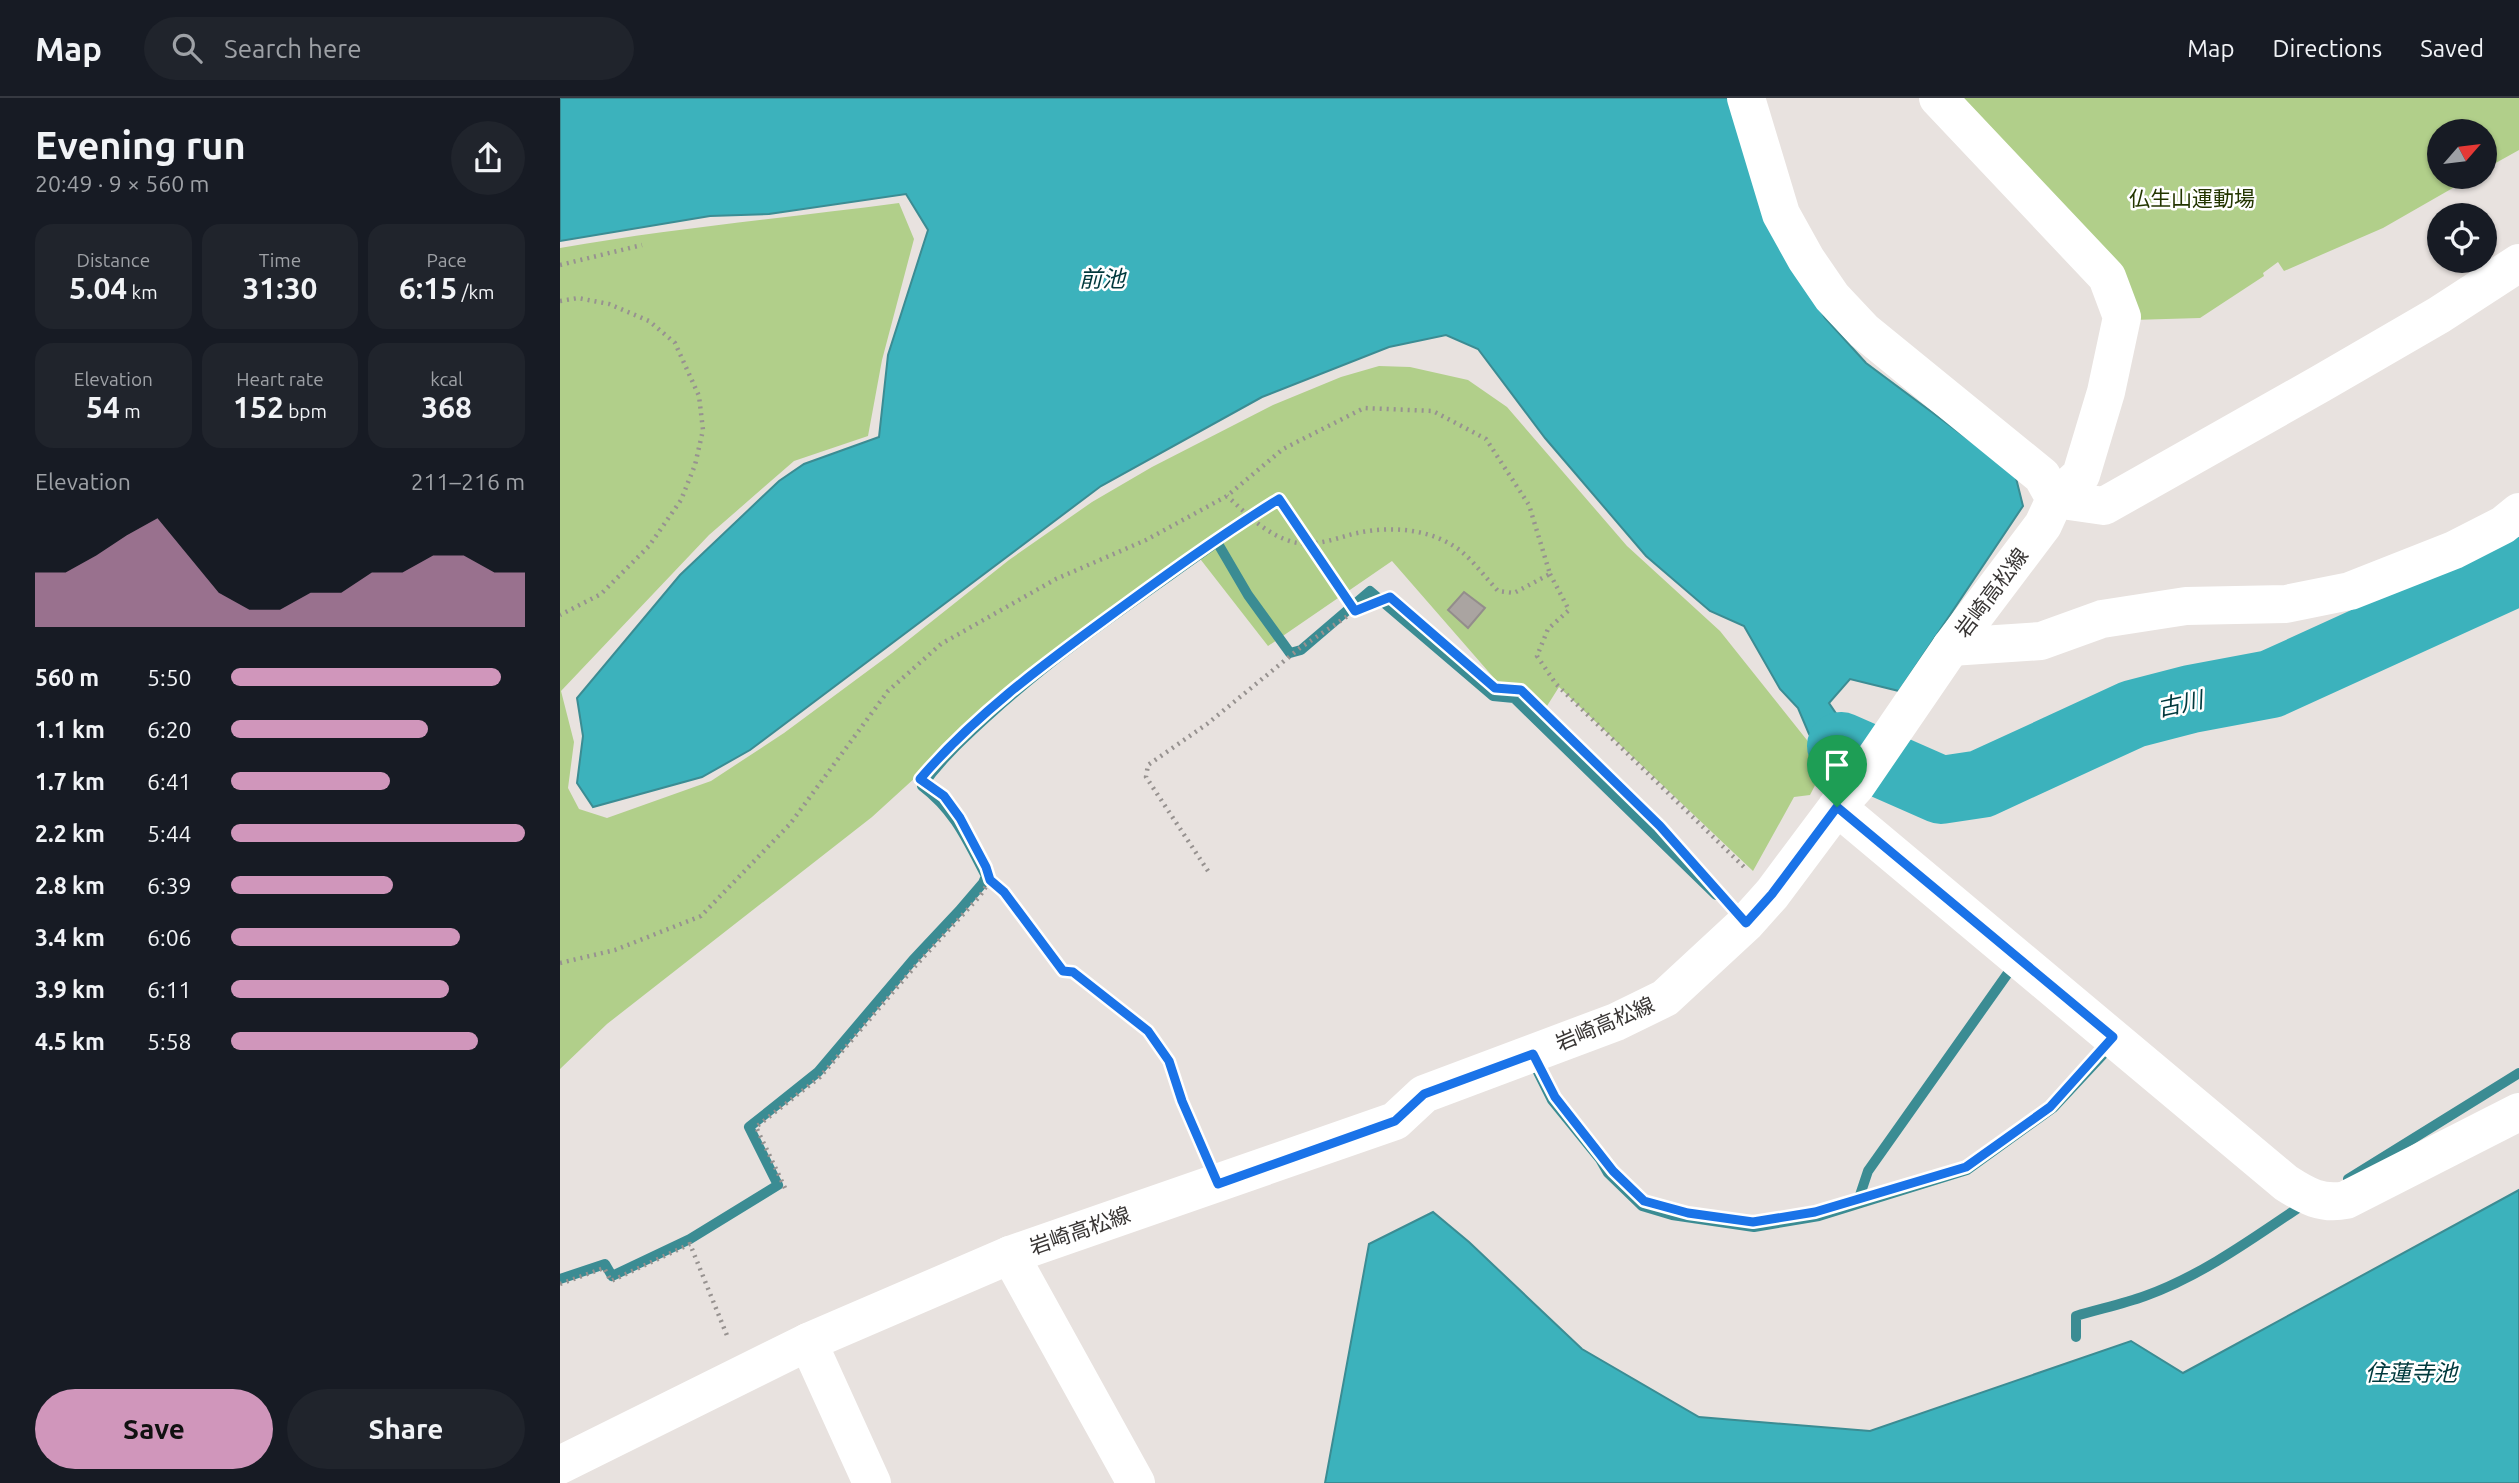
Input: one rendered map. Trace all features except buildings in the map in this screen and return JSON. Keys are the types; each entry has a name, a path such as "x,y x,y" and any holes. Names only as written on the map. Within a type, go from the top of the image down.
{"street":[{"path":"1746,98 1781,214 1805,259 1832,297 1864,331 2042,477 2055,499"},
{"path":"1938,98 2107,277 2122,317 2106,392 2081,475 2055,499"},
{"path":"2055,499 2104,506 2439,315 2519,263"},
{"name":"岩崎高松線","path":"560,1465 808,1342 1010,1255 1395,1121 1424,1094 1616,1022 1665,998 1746,923 1772,894 2043,525 2055,499"},
{"path":"1951,647 2041,641 2102,619 2186,606 2286,604 2350,591 2454,550 2503,525 2519,512"},
{"path":"1846,796 2113,1037 2286,1183 2309,1198 2332,1203 2346,1200 2519,1112"},
{"path":"1010,1255 1136,1483"},
{"path":"808,1342 872,1483"}],"path":[{"path":"560,265 642,245"},
{"path":"560,301 578,298 609,304 649,321 675,343 699,396 703,430 695,466 681,500 649,546 601,594 560,615"},
{"path":"560,963 615,950 701,916 790,824 888,691 941,644 1055,579 1146,540 1227,496 1283,449 1364,408 1433,411 1486,439 1529,505 1550,574 1569,610 1549,629 1537,656 1556,684 1751,874"},
{"path":"1227,496 1261,527 1289,541 1319,544 1370,530 1403,530 1430,534 1461,551 1498,591 1514,593 1550,574"},
{"path":"1218,1184 1182,1101 1169,1061 1148,1031 1073,972 1063,971 1004,892 990,880 960,818 944,796 920,779 935,761 1004,696 1216,538 1279,499 1355,611"},
{"path":"1208,871 1146,777 1148,765 1207,724 1300,648 1355,611 1390,597 1495,688 1521,690 1660,826 1746,923"},
{"path":"785,1188 756,1127 820,1077 918,962 980,896 990,880"},
{"path":"1533,1054 1555,1097 1613,1171 1644,1201 1688,1213 1753,1222 1815,1212 1966,1167 2050,1107 2113,1037"},
{"path":"560,1284 604,1268 611,1281 690,1244 742,1373"}],"green space":[{"name":"仏生山運動場","path":"1956,98 2519,98 2519,150 2497,162 2497,119 2427,119 2427,189 2451,189 2383,228 2284,271 2278,262 2263,273 2264,276 2200,318 2132,320"},
{"path":"899,203 914,239 882,360 868,436 794,461 709,535 561,691 574,742 568,788 579,809 607,818 711,781 784,733 892,653 1009,560 1092,502 1152,467 1273,405 1341,377 1379,366 1410,367 1468,380 1507,407 1627,546 1720,631 1826,764 1810,795 1794,797 1753,871 1559,687 1535,725 1392,561 1268,646 1194,551 1062,644 872,817 607,1024 560,1069 560,248 687,229"}],"water":[{"name":"前池","path":"560,98 1733,98 1772,228 1825,318 1866,363 2015,474 2023,506 1899,691 1850,679 1829,703 1850,734 1829,763 1809,734 1798,708 1780,689 1744,626 1710,611 1646,556 1545,438 1478,349 1446,335 1389,347 1262,397 1101,486 750,750 702,777 593,807 577,783 583,736 577,698 680,575 779,481 804,464 879,437 888,355 928,230 906,194 769,214 710,216 560,241"},
{"name":"住蓮寺池","path":"2519,1190 2519,1483 1325,1483 1369,1244 1433,1212 1469,1242 1582,1349 1699,1417 1870,1431 2131,1341 2183,1373"}],"waterway":[{"path":"560,1279 605,1264 612,1276 690,1239 778,1185 749,1127 818,1072 913,960 959,911 986,876 952,816 922,786 953,749 1015,692 1100,626 1217,542 1248,595 1290,653 1301,650 1370,591 1493,696 1514,698 1716,895"},
{"name":"古川","path":"1841,746 1941,790 1981,784 2133,714 2191,699 2271,684 2519,571"},
{"path":"1857,1204 1868,1171 2013,966"},
{"path":"1537,1070 1552,1100 1600,1159 1608,1173 1642,1206 1672,1215 1754,1227 1819,1216 1967,1170 2053,1108 2110,1047"},
{"path":"2348,1179 2519,1073"},
{"path":"2076,1337 2076,1316 2166,1288 2226,1256 2301,1206"}],"route":[{"path":"1279,499 1355,611 1390,597 1495,688 1521,690 1660,826 1746,923 1772,894 1837,807 2113,1037 2050,1107 1966,1167 1815,1212 1753,1222 1688,1213 1644,1201 1613,1171 1555,1097 1533,1054 1424,1094 1395,1121 1218,1184 1182,1101 1169,1061 1148,1031 1073,972 1063,971 1004,892 990,880 960,818 944,796 920,779 935,761 1004,696 1216,538 1279,499"}]}
